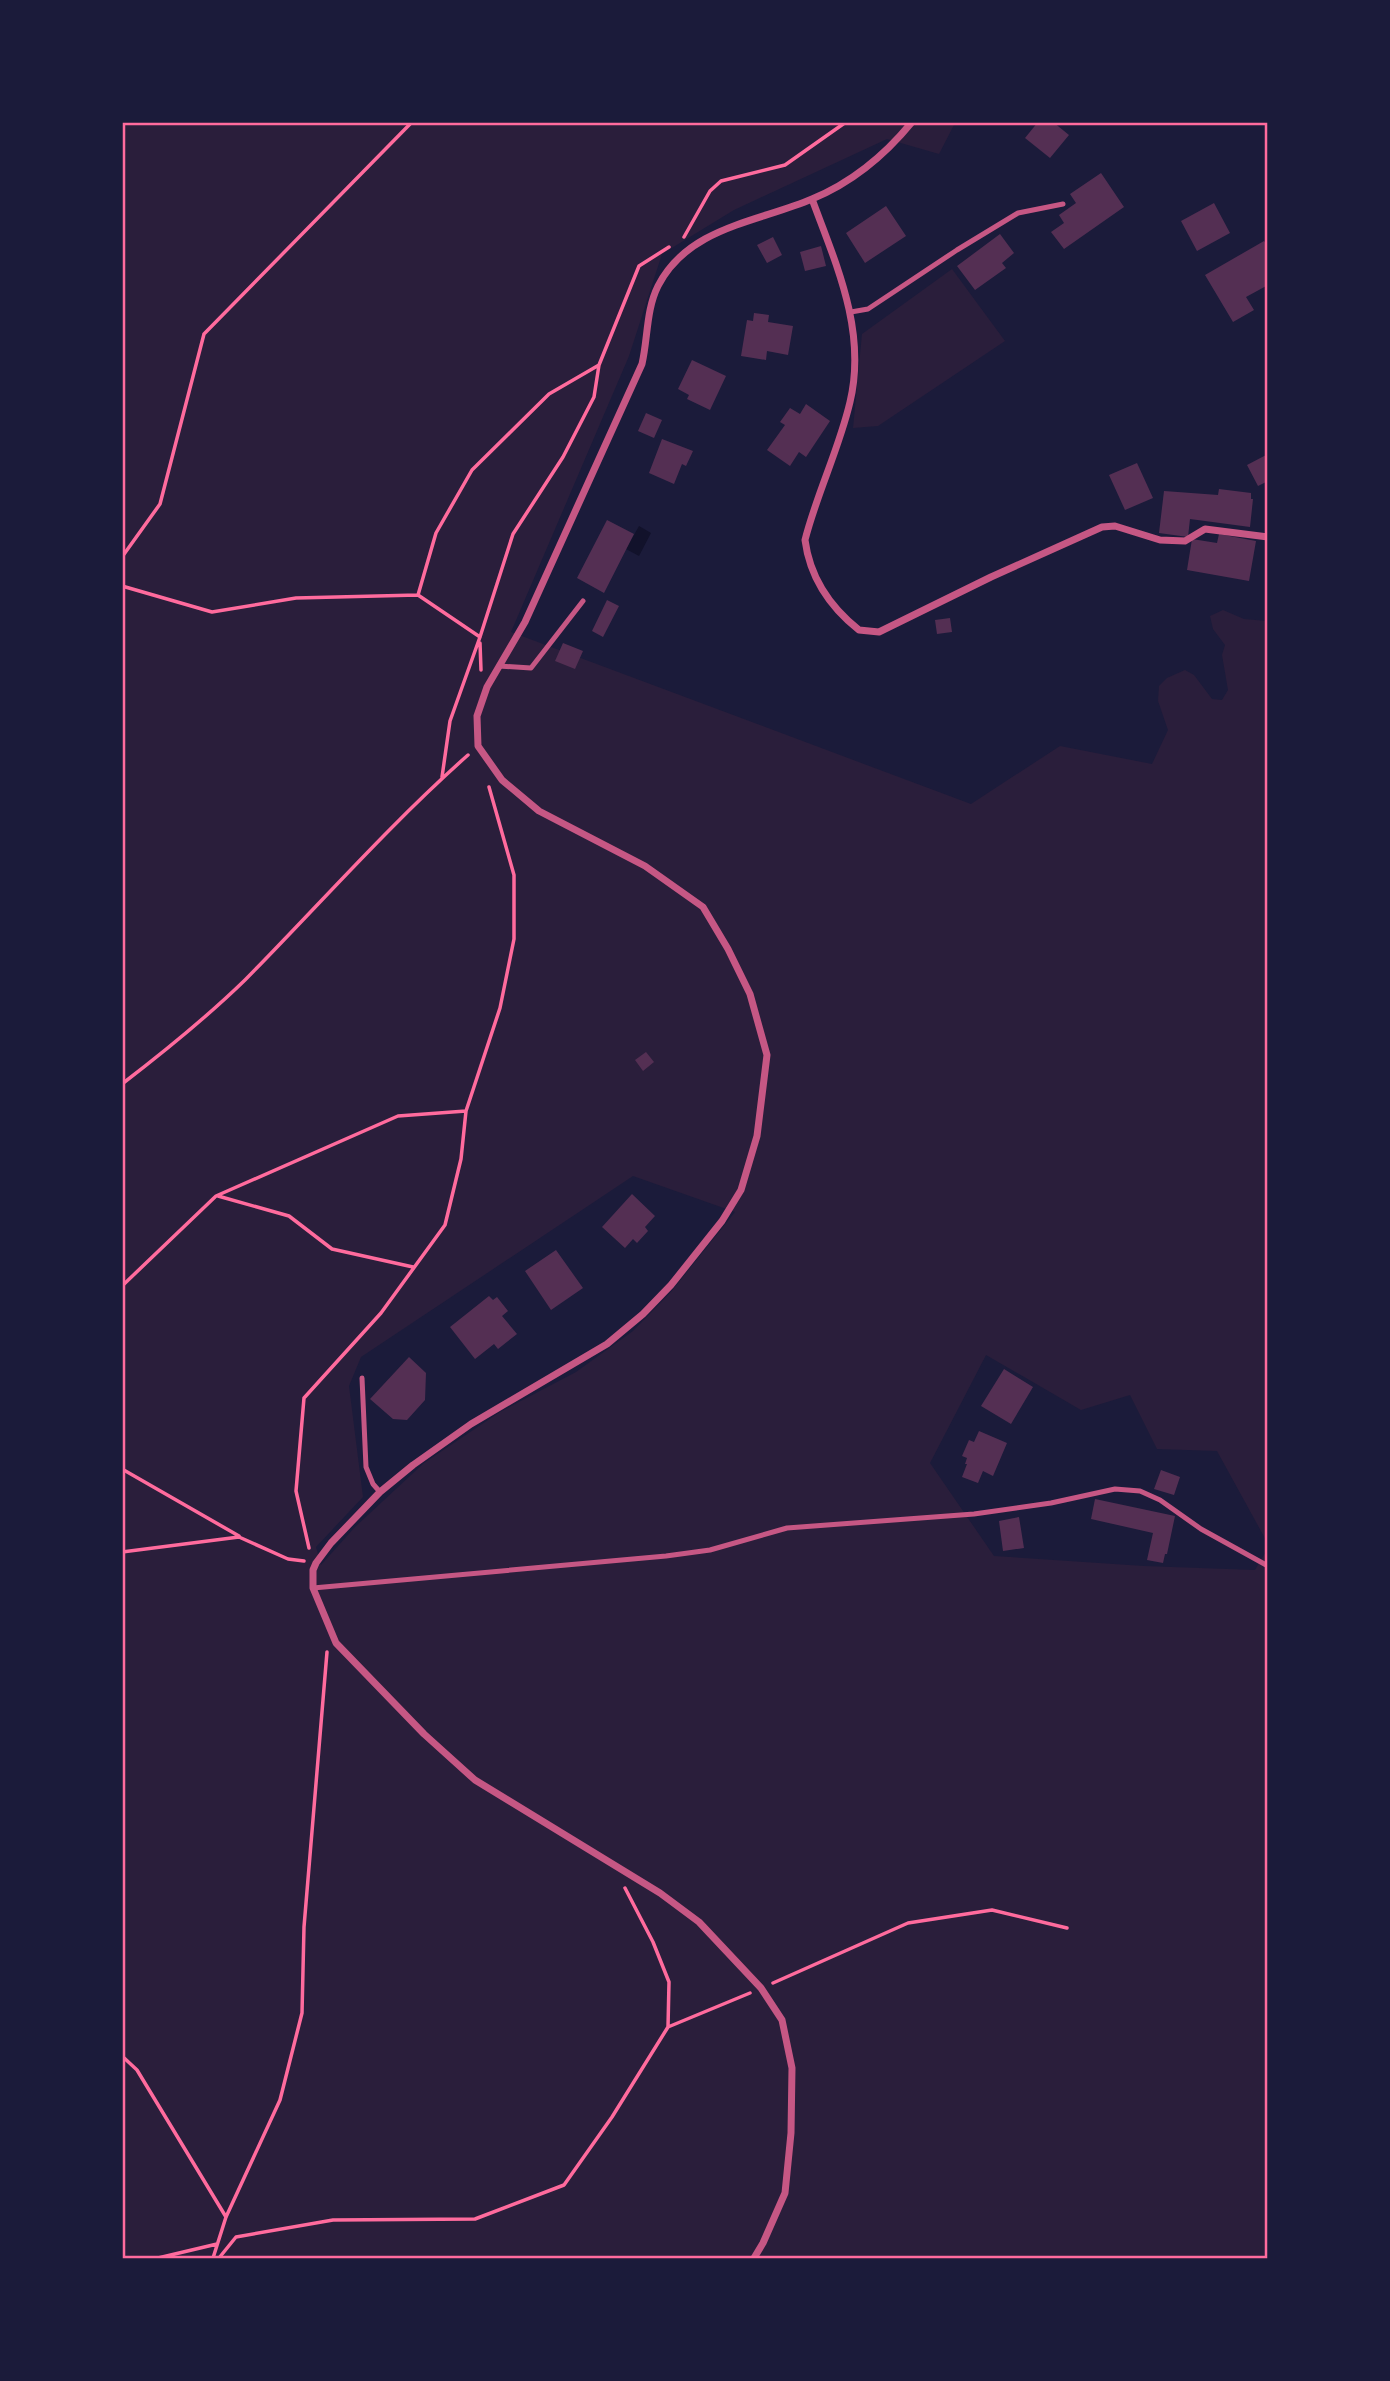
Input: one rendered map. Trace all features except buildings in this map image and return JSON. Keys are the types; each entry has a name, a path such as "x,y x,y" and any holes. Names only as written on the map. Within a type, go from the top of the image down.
{"street":[{"path":"754,2259 785,2193 791,2133 792,2068 782,2020 761,1988 699,1922 660,1893 475,1780 424,1734 336,1643 313,1588 313,1570 331,1543 380,1492 471,1424 584,1359 643,1314 671,1285 722,1221 741,1190 757,1136 766,1055 750,994 728,949 703,908 645,866 539,811 502,780 478,746 477,716 487,687 524,622 642,364 650,309 658,285 689,248 747,220 811,200 875,161 912,122"},
{"path":"811,200 842,279 851,312 855,376 836,451 805,540 816,580 825,596 859,630 879,632 1102,527 1115,526 1160,540 1185,541 1205,529 1268,537"}],"lane":[{"path":"851,312 868,309 1018,213 1063,204"},
{"path":"499,666 531,668 583,601"},
{"path":"362,1378 366,1468 380,1492"},
{"path":"313,1588 666,1556 710,1550 787,1528 974,1514 1051,1503 1115,1489 1140,1491 1160,1500 1201,1529 1268,1566"}],"path":[{"path":"122,557 160,504 204,334 412,122"},
{"path":"418,595 436,533 472,470 549,394 599,365"},
{"path":"122,586 212,612 296,598 418,595 480,638"},
{"path":"480,638 480,667 487,687"},
{"path":"442,779 450,721 480,638"},
{"path":"122,1084 164,1052 243,982 404,814 478,746"},
{"path":"316,1563 307,1543 296,1491 304,1398 381,1313 445,1225 461,1159 466,1111 500,1008 514,939 514,875 487,781"},
{"path":"122,1286 216,1196 398,1116 466,1111"},
{"path":"216,1196 289,1216 332,1249 413,1267"},
{"path":"122,1469 239,1537 288,1559 316,1563"},
{"path":"122,1552 239,1537"},
{"path":"213,2259 226,2217 280,2100 302,2013 304,1927 329,1629"},
{"path":"219,2259 236,2237 333,2220 475,2219 564,2185 612,2117 668,2028 670,1982 653,1942 624,1887"},
{"path":"668,2028 908,1923 992,1910 1067,1928"},
{"path":"122,2056 137,2070 226,2217"},
{"path":"158,2259 218,2244"}],"shaded area":[{"path":"123,123 955,123 939,154 887,139 734,210 662,254 629,356 511,632 971,804 1060,746 1152,764 1168,730 1158,701 1159,686 1167,678 1185,670 1194,675 1212,699 1222,700 1228,690 1222,655 1225,645 1213,629 1210,616 1223,610 1244,619 1267,621 1267,1542 1217,1451 1157,1449 1130,1395 1081,1410 986,1355 930,1463 994,1556 1255,1570 1267,1550 1267,2258 123,2258","holes":["633,1176 735,1212 670,1293 633,1331 576,1372 500,1412 424,1463 355,1527 321,1565 316,1547 363,1497 349,1386 361,1357"]},
{"path":"952,269 1005,341 878,426 853,428 862,334"},
{"path":"639,526 651,533 639,556 626,549"}]}
